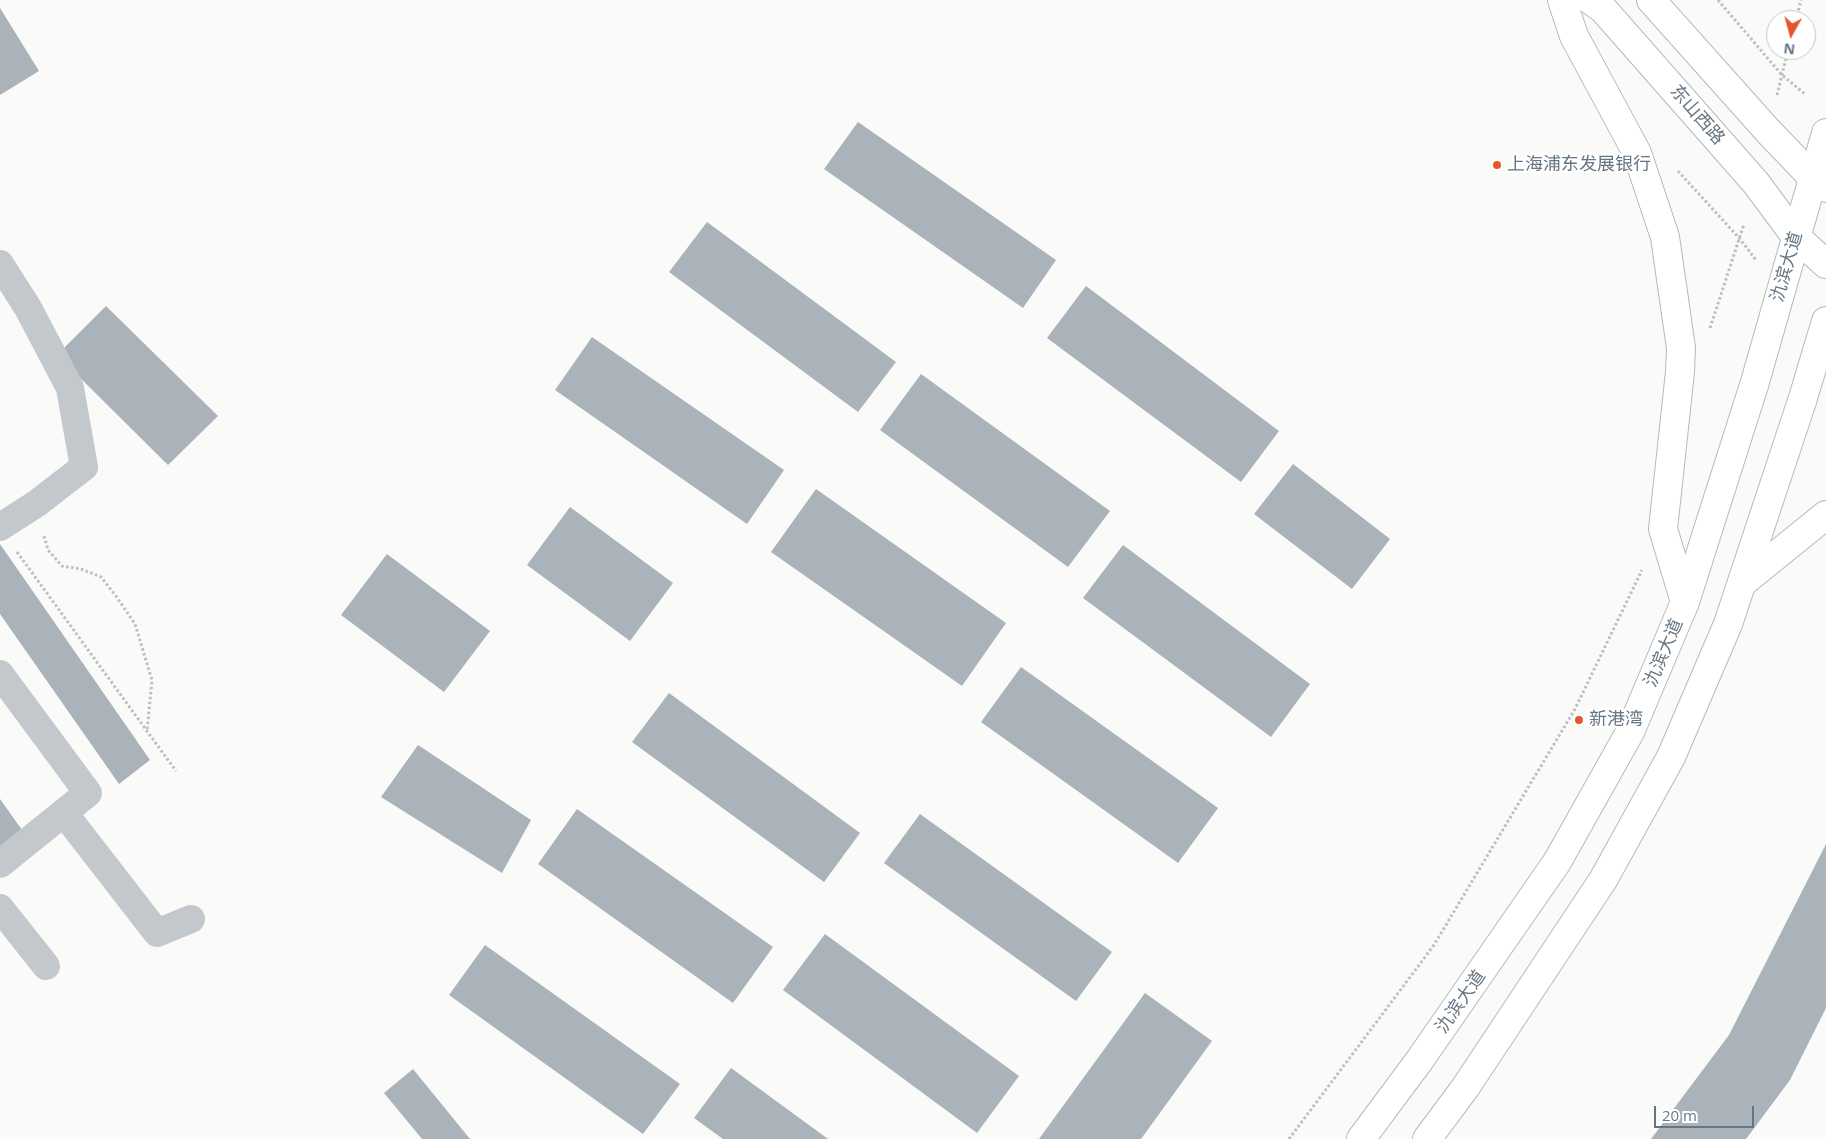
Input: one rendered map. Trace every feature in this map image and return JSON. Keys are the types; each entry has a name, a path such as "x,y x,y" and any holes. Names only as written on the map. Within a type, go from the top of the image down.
{"main road":[{"path":"1562,0 1574,36 1637,153 1666,238 1681,348 1663,529 1685,602"},
{"name":"东山西路","path":"1590,0 1603,9 1756,182 1796,237 1826,264"},
{"path":"1650,0 1762,124 1820,184"},
{"name":"氿滨大道","path":"1361,1139 1419,1062 1557,862 1630,732 1685,602 1755,382 1796,237 1820,184 1826,133"},
{"path":"1427,1139 1465,1088 1603,880 1671,757 1728,624 1803,398 1826,321"},
{"path":"1742,582 1826,515"}],"street":[{"path":"0,264 28,308 70,388 84,467 36,504 6,536"},
{"path":"0,674 88,793 0,864"},
{"path":"64,813 157,933 192,919"},
{"path":"0,908 46,966"}],"path":[{"path":"1718,0 1782,75 1805,94"},
{"path":"1775,103 1786,60"},
{"path":"1676,170 1740,239 1761,266"},
{"path":"1710,330 1744,224"},
{"path":"36,504 48,550 62,566 81,569 100,577 116,596 134,624 152,680 147,732"},
{"path":"1289,1139 1434,945 1575,709 1626,599 1663,529"},
{"path":"6,536 176,771"}],"building":[{"path":"0,8 39,71 0,95"},
{"path":"858,122 1056,260 1023,308 824,169"},
{"path":"707,222 896,362 858,412 669,272"},
{"path":"1086,286 1279,431 1241,482 1047,338"},
{"path":"106,306 218,416 168,465 57,355"},
{"path":"592,337 784,470 747,524 555,390"},
{"path":"921,374 1110,511 1068,567 880,430"},
{"path":"1293,464 1390,539 1352,589 1254,514"},
{"path":"816,489 1006,623 962,686 771,552"},
{"path":"570,507 673,583 630,641 527,565"},
{"path":"0,544 150,760 119,784 0,614"},
{"path":"1123,545 1310,684 1271,737 1083,598"},
{"path":"387,554 490,631 444,692 341,615"},
{"path":"1021,667 1218,808 1178,863 981,722"},
{"path":"669,693 860,833 824,882 632,742"},
{"path":"418,745 531,820 502,873 381,797"},
{"path":"0,799 37,851 0,869"},
{"path":"577,809 773,947 733,1003 538,864"},
{"path":"920,814 1112,952 1076,1001 884,863"},
{"path":"1826,844 1826,1008 1790,1080 1746,1139 1651,1139 1729,1035"},
{"path":"825,934 1019,1076 977,1133 783,990"},
{"path":"485,945 680,1084 643,1134 449,995"},
{"path":"1145,993 1212,1041 1141,1139 1039,1139"},
{"path":"731,1068 828,1139 723,1139 694,1118"},
{"path":"413,1069 470,1139 422,1139 384,1093"}],"place":[{"name":"上海浦东发展银行","path":"1497,165"},
{"name":"新港湾","path":"1579,720"}]}
